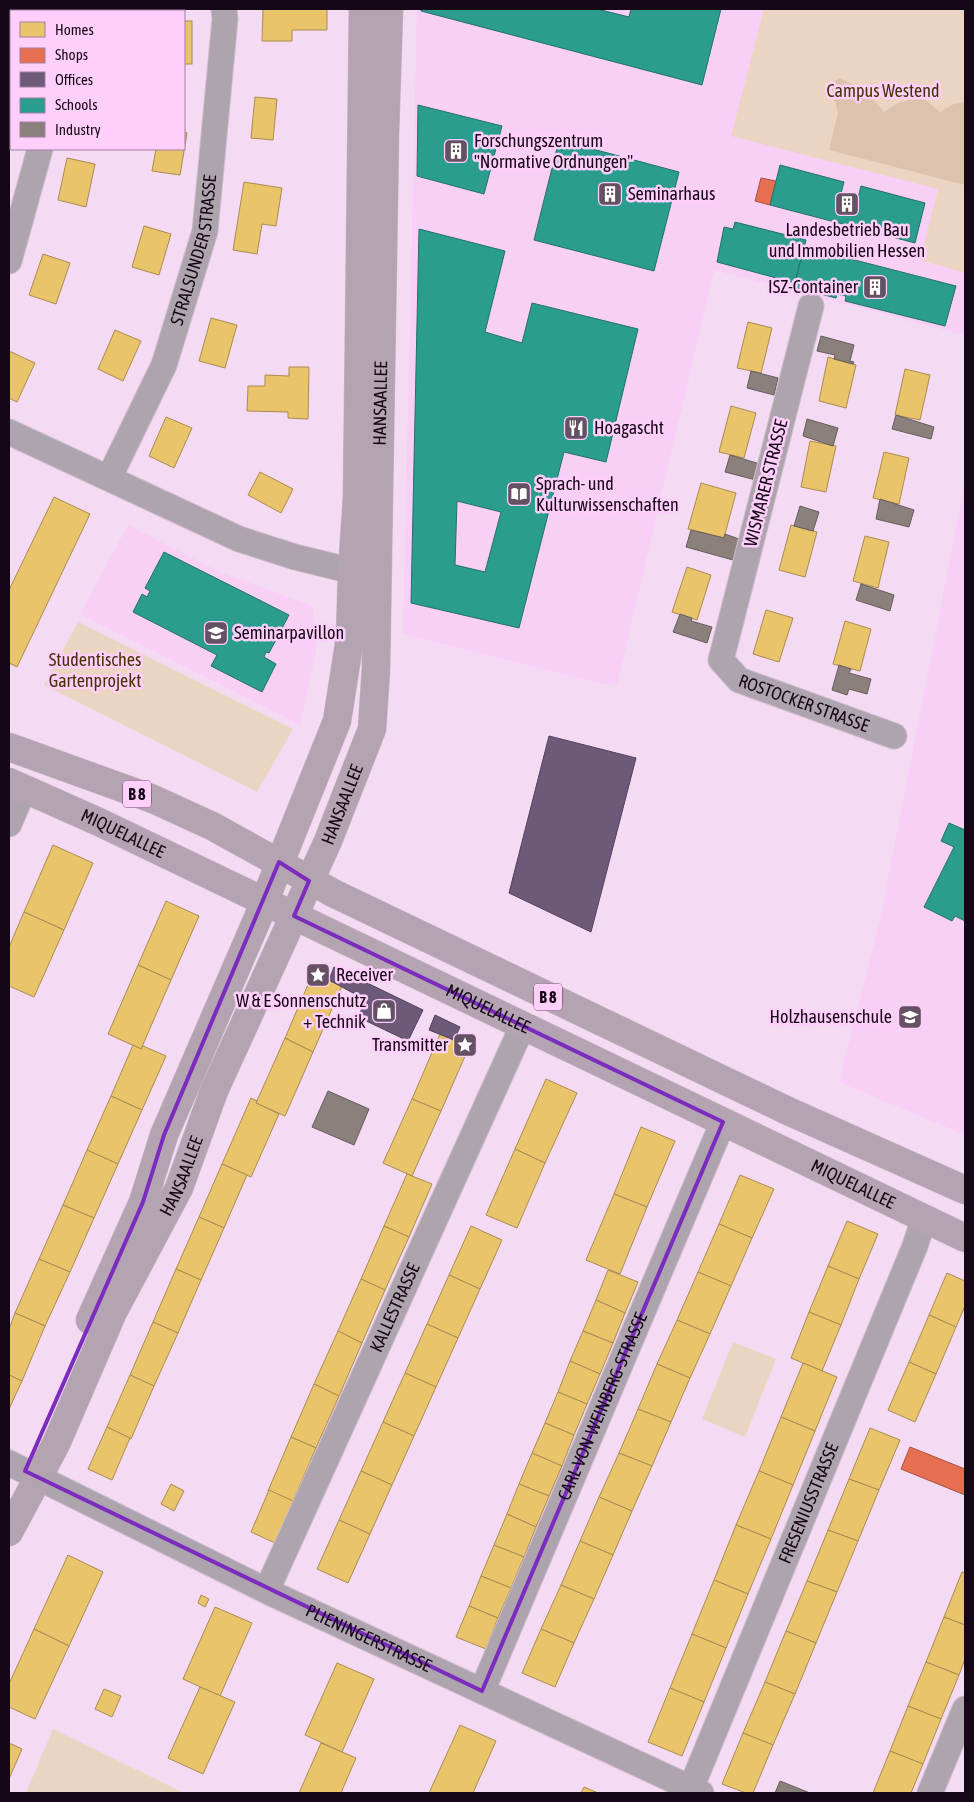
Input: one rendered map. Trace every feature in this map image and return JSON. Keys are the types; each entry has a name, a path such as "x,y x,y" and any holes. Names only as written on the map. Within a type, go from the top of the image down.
{"main road":[{"name":"HANSAALLEE","path":"9,1531 24,1470 143,1202 164,1135 264,902 337,722 350,638 357,498 363,9"},
{"name":"HANSAALLEE","path":"24,1470 114,1312 179,1188 214,1091 294,916 343,803 372,729 377,660 385,132 389,9"},
{"name":"B 8","path":"9,747 153,800 212,826 279,862 309,881 788,1111 965,1190"},
{"name":"MIQUELALLEE","path":"16,785 523,1025 965,1238"}],"street":[{"name":"STRALSUNDER STRASSE","path":"109,478 164,364 205,231 225,19 224,9"},
{"path":"9,261 40,150"},
{"name":"WISMARER STRASSE","path":"721,660 811,306"},
{"path":"9,432 239,539 295,557 352,571"},
{"name":"ROSTOCKER STRASSE","path":"721,660 739,680 894,736"},
{"path":"9,824 16,785"},
{"name":"KALLESTRASSE","path":"267,1590 523,1025"},
{"name":"CARL-VON-WEINBERG-STRASSE","path":"482,1691 723,1122"},
{"name":"FRESENIUSSTRASSE","path":"696,1791 924,1218"},
{"name":"PLIENINGERSTRASSE","path":"24,1470 267,1590 696,1791"},
{"path":"930,1793 965,1709"}],"highlighted area":[{"path":"279,862 309,881 294,916 723,1122 482,1691 25,1471 143,1202 164,1135"}],"shaded area":[{"path":"417,9 965,9 965,335 714,270 617,685 600,683 403,634"},
{"path":"839,78 864,92 884,112 898,103 922,97 940,112 954,104 965,102 965,185 829,150 838,113 831,85"},
{"path":"965,482 965,1135 839,1082 880,920"},
{"name":"Seminarpavillon","path":"128,525 222,573 313,606 316,651 300,725 80,614"}],"green space":[{"name":"Campus Westend","path":"764,9 965,9 965,273 920,260 938,189 731,136"},
{"name":"Studentisches Gartenprojekt","path":"78,622 293,729 257,792 44,685"},
{"path":"733,1342 776,1359 745,1437 702,1419"},
{"path":"53,1729 184,1793 26,1793"}],"building: Homes":[{"path":"9,9 38,9 10,10 9,26"},
{"path":"263,9 327,9 327,30 292,30 292,41 262,41"},
{"path":"185,21 192,21 192,64 185,64"},
{"path":"9,81 10,81 10,114 9,119"},
{"path":"255,97 277,99 273,140 251,138"},
{"path":"156,150 184,150 180,175 152,171"},
{"path":"67,158 95,164 86,207 58,200"},
{"path":"244,182 282,188 276,226 262,224 257,254 233,250"},
{"path":"144,226 171,234 159,275 132,267"},
{"path":"43,254 70,263 56,304 29,295"},
{"path":"211,318 237,325 225,368 199,361"},
{"path":"748,322 772,328 761,373 737,368"},
{"path":"115,330 141,341 123,381 98,369"},
{"path":"9,351 35,363 17,402 9,398"},
{"path":"828,357 856,365 846,408 819,401"},
{"path":"289,367 309,367 308,419 288,418 288,412 247,411 248,386 265,386 265,375 289,376"},
{"path":"905,369 930,375 920,420 895,415"},
{"path":"731,406 756,413 744,458 719,452"},
{"path":"166,417 192,428 174,468 149,456"},
{"path":"810,441 836,446 826,492 801,487"},
{"path":"884,452 909,458 899,504 873,498"},
{"path":"260,472 293,489 281,513 248,495"},
{"path":"701,483 736,493 724,538 688,529"},
{"path":"54,497 90,514 17,667 9,663 9,590"},
{"path":"791,525 817,532 805,577 779,570"},
{"path":"865,536 889,542 878,588 853,581"},
{"path":"687,567 711,575 697,620 672,612"},
{"path":"766,610 793,618 779,662 753,654"},
{"path":"845,621 871,629 860,671 833,664"},
{"path":"53,845 93,863 64,930 24,912"},
{"path":"166,901 199,916 171,980 138,965"},
{"path":"24,912 64,930 34,997 9,986 9,947"},
{"path":"138,965 171,980 141,1049 108,1034"},
{"path":"313,973 342,986 313,1052 285,1038"},
{"path":"440,1034 469,1047 441,1111 412,1099"},
{"path":"285,1038 313,1052 285,1116 256,1103"},
{"path":"133,1045 141,1049 143,1046 166,1056 142,1110 111,1096"},
{"path":"546,1079 577,1093 545,1163 515,1149"},
{"path":"111,1096 142,1110 118,1164 87,1150"},
{"path":"251,1098 257,1101 256,1103 279,1114 251,1177 222,1164"},
{"path":"412,1099 441,1111 412,1176 383,1163"},
{"path":"641,1127 675,1141 647,1207 614,1194"},
{"path":"515,1149 545,1163 517,1228 486,1215"},
{"path":"87,1150 118,1164 94,1218 63,1205"},
{"path":"222,1164 247,1175 224,1228 199,1217"},
{"path":"407,1174 432,1184 409,1237 384,1226"},
{"path":"740,1175 774,1189 752,1238 719,1224"},
{"path":"614,1194 647,1207 620,1274 586,1260"},
{"path":"63,1205 94,1218 70,1272 39,1259"},
{"path":"199,1217 224,1228 201,1280 176,1269"},
{"path":"847,1221 878,1234 859,1279 828,1266"},
{"path":"719,1224 752,1238 731,1286 698,1272"},
{"path":"384,1226 409,1237 385,1290 361,1279"},
{"path":"471,1226 502,1240 480,1289 449,1275"},
{"path":"39,1259 70,1272 45,1326 15,1313"},
{"path":"828,1266 859,1279 841,1325 809,1312"},
{"path":"176,1269 201,1280 178,1333 153,1322"},
{"path":"608,1270 638,1282 625,1313 596,1300"},
{"path":"698,1272 731,1286 710,1334 677,1320"},
{"path":"947,1273 965,1281 965,1306 956,1327 929,1315"},
{"path":"449,1275 480,1289 458,1338 427,1324"},
{"path":"361,1279 385,1290 362,1343 338,1331"},
{"path":"596,1300 625,1313 613,1343 583,1331"},
{"path":"809,1312 841,1325 822,1371 791,1358"},
{"path":"15,1313 45,1326 22,1381 9,1375 9,1329"},
{"path":"929,1315 956,1327 936,1374 909,1362"},
{"path":"677,1320 710,1334 690,1378 657,1364"},
{"path":"153,1322 178,1333 154,1386 130,1375"},
{"path":"427,1324 458,1338 436,1387 405,1373"},
{"path":"338,1331 362,1343 339,1396 314,1384"},
{"path":"583,1331 613,1343 600,1374 570,1361"},
{"path":"570,1361 600,1374 587,1404 558,1392"},
{"path":"909,1362 936,1374 915,1422 888,1410"},
{"path":"803,1363 837,1377 815,1431 781,1417"},
{"path":"657,1364 690,1378 671,1422 638,1409"},
{"path":"405,1373 436,1387 414,1436 383,1422"},
{"path":"9,1375 22,1381 9,1409"},
{"path":"130,1375 154,1386 131,1439 107,1427"},
{"path":"314,1384 339,1396 316,1448 291,1437"},
{"path":"558,1392 587,1404 574,1435 545,1423"},
{"path":"638,1409 671,1422 652,1466 619,1453"},
{"path":"781,1417 815,1431 793,1485 759,1471"},
{"path":"383,1422 414,1436 392,1485 361,1471"},
{"path":"545,1423 574,1435 562,1466 532,1453"},
{"path":"107,1427 130,1438 112,1480 88,1469"},
{"path":"870,1428 900,1440 879,1490 849,1479"},
{"path":"291,1437 316,1448 293,1501 268,1491"},
{"path":"532,1453 562,1466 549,1496 519,1484"},
{"path":"619,1453 652,1466 632,1511 599,1497"},
{"path":"361,1471 392,1485 370,1534 339,1520"},
{"path":"759,1471 793,1485 771,1539 736,1525"},
{"path":"849,1479 879,1490 858,1541 828,1530"},
{"path":"171,1484 184,1491 174,1511 161,1504"},
{"path":"519,1484 549,1496 536,1527 507,1514"},
{"path":"269,1490 293,1501 275,1543 251,1532"},
{"path":"599,1497 632,1511 613,1555 580,1541"},
{"path":"507,1514 536,1527 524,1557 494,1545"},
{"path":"339,1520 370,1534 348,1583 317,1569"},
{"path":"736,1525 771,1539 748,1594 714,1580"},
{"path":"828,1530 858,1541 837,1592 807,1581"},
{"path":"580,1541 613,1555 594,1599 561,1585"},
{"path":"494,1545 524,1557 511,1588 481,1576"},
{"path":"68,1555 103,1572 69,1646 34,1629"},
{"path":"962,1572 965,1573 965,1625 944,1617"},
{"path":"481,1576 511,1588 498,1618 469,1606"},
{"path":"714,1580 748,1594 726,1648 692,1634"},
{"path":"807,1581 837,1592 816,1643 786,1631"},
{"path":"561,1585 594,1599 574,1643 541,1629"},
{"path":"201,1595 209,1599 205,1607 198,1603"},
{"path":"469,1606 498,1618 486,1649 456,1637"},
{"path":"215,1607 252,1623 220,1696 183,1679"},
{"path":"944,1617 965,1625 965,1659 959,1675 926,1662"},
{"path":"34,1629 69,1646 35,1719 9,1707 9,1684"},
{"path":"541,1629 574,1643 555,1687 522,1673"},
{"path":"786,1631 816,1643 795,1694 765,1682"},
{"path":"692,1634 726,1648 704,1702 670,1688"},
{"path":"926,1662 959,1675 941,1719 908,1706"},
{"path":"337,1663 374,1679 342,1752 305,1735"},
{"path":"765,1682 795,1694 773,1745 743,1733"},
{"path":"200,1687 235,1702 203,1774 168,1758"},
{"path":"670,1688 704,1702 682,1756 648,1742"},
{"path":"104,1689 121,1696 112,1717 95,1709"},
{"path":"908,1706 941,1719 923,1764 890,1751"},
{"path":"460,1725 496,1741 473,1793 429,1793"},
{"path":"743,1733 773,1745 753,1793 746,1793 722,1784"},
{"path":"9,1743 22,1749 9,1779"},
{"path":"321,1743 356,1758 341,1793 299,1793"},
{"path":"890,1751 923,1764 911,1793 873,1793"},
{"path":"584,1787 598,1793 581,1793"}],"building: Shops":[{"path":"761,178 776,181 770,205 755,201"},
{"path":"910,1447 965,1469 965,1495 901,1469"}],"building: Offices":[{"path":"549,736 636,758 591,932 509,893"},
{"path":"334,967 423,1010 408,1041 358,1017 366,1000 329,980"},
{"path":"435,1015 460,1027 454,1040 429,1030"}],"building: Schools":[{"path":"421,9 597,9 629,17 631,9 721,9 702,85 421,11"},
{"name":"Forschungszentrum \"Normative Ordnungen\"","path":"418,105 502,126 484,194 417,176"},
{"name":"Seminarhaus","path":"559,140 679,172 654,271 534,240"},
{"name":"Landesbetrieb Bau und Immobilien Hessen","path":"780,165 844,182 840,197 848,200 857,202 861,186 925,203 915,243 770,205"},
{"path":"735,222 806,240 795,283 717,262 724,227 733,229"},
{"name":"Sprach- und Kulturwissenschaften","path":"419,229 505,251 485,332 522,343 532,303 638,329 606,462 564,452 519,628 411,603","holes":["457,501 501,512 485,572 455,565"]},
{"name":"ISZ-Container","path":"804,247 956,286 945,326 845,301 846,296 837,294 836,298 794,287"},
{"name":"Seminarpavillon","path":"164,552 289,615 269,653 266,652 264,657 276,664 262,692 211,666 217,655 133,612 142,594 147,597 150,591 145,588"},
{"path":"949,823 965,830 965,921 955,916 952,921 924,907 954,847 941,841"}],"building: Industry":[{"path":"821,336 854,345 850,361 854,362 853,364 834,359 835,355 817,351"},
{"path":"751,371 778,378 774,395 747,388"},
{"path":"896,415 934,427 931,439 892,429"},
{"path":"807,419 838,428 833,446 803,436"},
{"path":"730,455 760,464 756,480 725,472"},
{"path":"880,499 914,510 909,527 876,519"},
{"path":"800,506 819,512 813,531 794,526"},
{"path":"691,530 724,538 725,534 739,539 733,560 686,547"},
{"path":"861,584 894,595 890,611 856,600"},
{"path":"680,614 692,618 691,621 712,627 707,643 673,632"},
{"path":"839,665 851,669 849,673 871,679 867,694 849,689 847,695 832,690"},
{"path":"328,1091 369,1109 354,1145 312,1127"},
{"path":"780,1781 810,1793 775,1793"}],"place":[{"name":"Forschungszentrum \"Normative Ordnungen\"","path":"456,151"},
{"name":"Seminarhaus","path":"610,194"},
{"name":"Landesbetrieb Bau und Immobilien Hessen","path":"847,204"},
{"name":"ISZ-Container","path":"875,287"},
{"name":"Hoagascht","path":"576,428"},
{"name":"Sprach- und Kulturwissenschaften","path":"519,494"},
{"name":"Seminarpavillon","path":"216,633"},
{"name":"Receiver","path":"318,975"},
{"name":"W & E Sonnenschutz + Technik","path":"384,1011"},
{"name":"Holzhausenschule","path":"910,1017"},
{"name":"Transmitter","path":"465,1045"}]}
